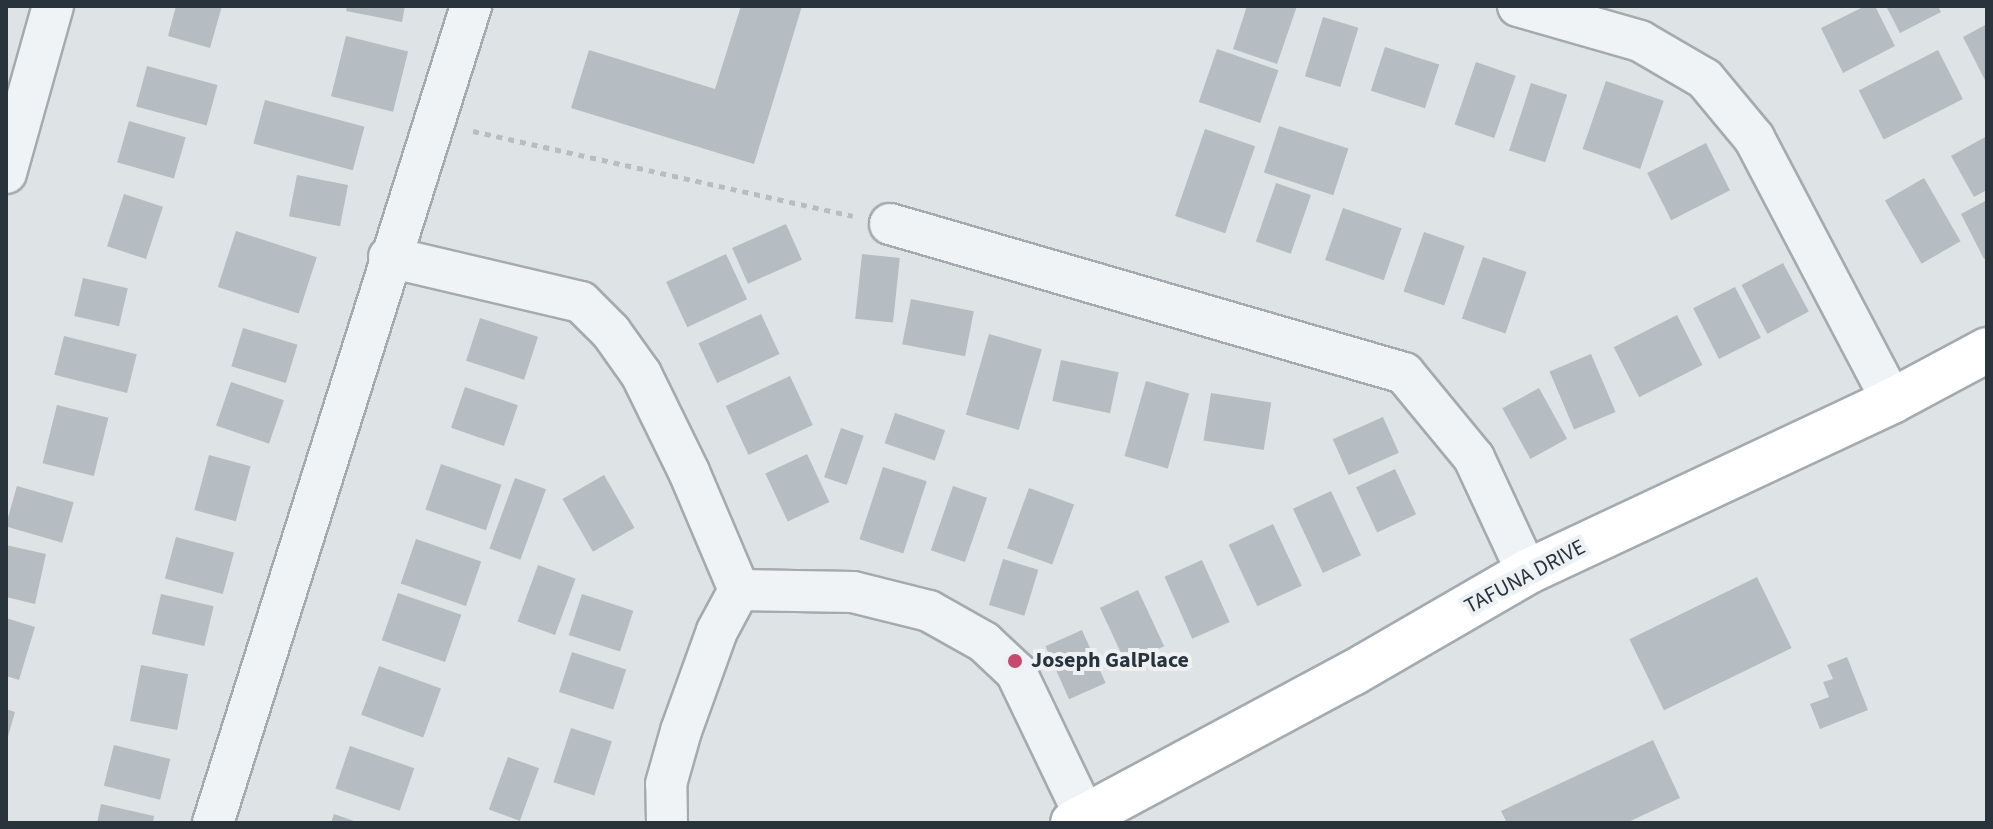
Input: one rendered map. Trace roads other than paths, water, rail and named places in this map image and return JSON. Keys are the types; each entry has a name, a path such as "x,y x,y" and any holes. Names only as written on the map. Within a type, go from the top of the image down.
{"main road":[{"name":"TAFUNA DRIVE","path":"1079,820 1353,673 1527,572 1892,401 1987,350"}],"street":[{"path":"6,173 53,6"},
{"path":"213,823 389,257 471,6"},
{"path":"1518,6 1565,13 1640,41 1705,79 1754,138 1892,401"},
{"path":"890,224 1404,373 1474,458 1527,572"},
{"path":"389,257 581,302 611,332 641,374 739,590"},
{"path":"739,590 853,592 929,611 984,642 1016,672 1079,820"},
{"path":"667,823 666,784 681,731 717,631 739,590"}],"place":[{"name":"Joseph GalPlace","path":"1015,661"}]}
